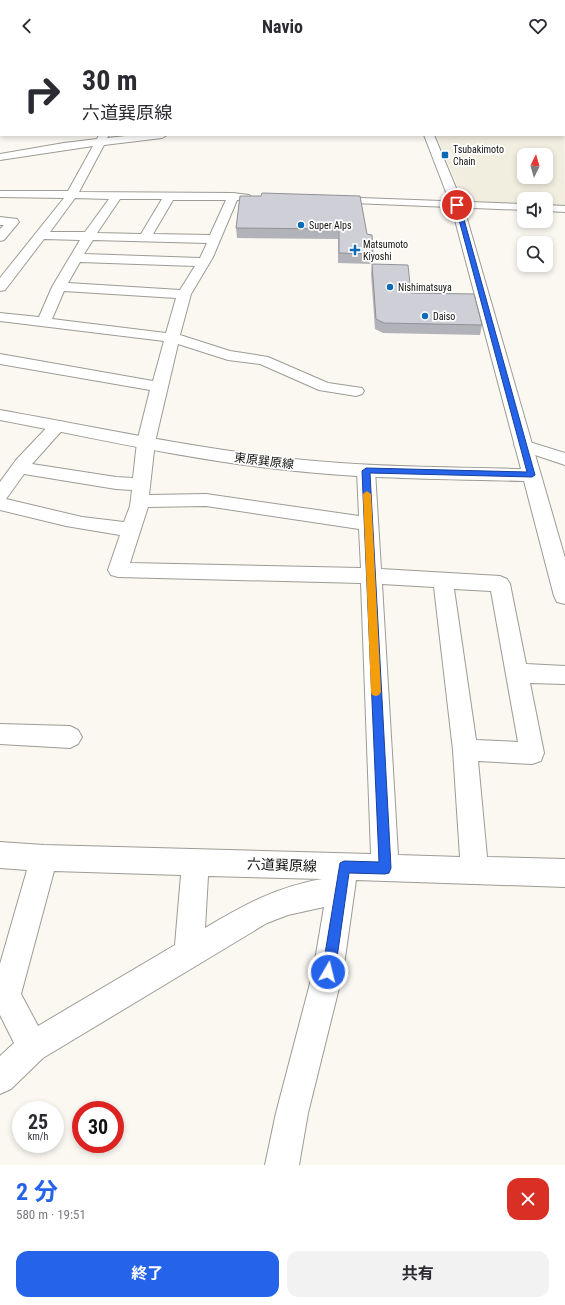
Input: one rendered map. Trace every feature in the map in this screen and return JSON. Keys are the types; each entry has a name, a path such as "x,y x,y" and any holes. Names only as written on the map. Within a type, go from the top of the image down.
{"street":[{"path":"64,146 78,136"},
{"path":"0,156 101,139 147,136"},
{"path":"429,136 457,205 565,596"},
{"path":"0,287 72,195 101,139"},
{"path":"32,151 45,142"},
{"path":"0,156 12,144"},
{"path":"0,194 255,197"},
{"path":"44,322 59,287 88,237 117,195"},
{"path":"145,237 170,196"},
{"path":"233,196 204,262 184,294 159,386 146,442 140,492 131,529 118,570 370,576 500,584 532,753 465,750"},
{"path":"322,200 517,207"},
{"path":"553,208 565,209"},
{"path":"0,221 13,222 0,237"},
{"path":"41,235 215,239"},
{"path":"14,250 28,252"},
{"path":"76,258 204,262"},
{"path":"59,287 184,294"},
{"path":"0,317 173,338 228,355 263,360 325,387 356,391"},
{"path":"0,359 159,386"},
{"name":"東原巽原線","path":"0,415 251,460 366,471 532,475"},
{"path":"0,495 19,468 58,426"},
{"path":"523,445 565,459"},
{"path":"19,468 116,483 140,492 206,500 368,524"},
{"path":"366,471 385,868"},
{"path":"0,504 73,522 107,528 131,529"},
{"path":"443,581 465,750 475,871"},
{"path":"517,673 565,675"},
{"path":"0,734 70,737"},
{"name":"六道巽原線","path":"0,855 195,863 342,879 385,868 565,873"},
{"path":"32,1047 3,995 44,858"},
{"path":"189,952 195,863"},
{"path":"0,1078 32,1047 189,952 257,913 276,904 302,896 342,879"},
{"path":"282,1165 292,1113 328,972 342,879"}],"shaded area":[{"path":"436,136 564,136 565,207 553,206 553,192 517,192 517,205 468,203 464,201"}],"building":[{"name":"Super Alps","path":"262,193 360,196 367,234 372,235 373,254 339,253 339,229 236,228 240,196 261,196"},
{"path":"372,264 408,265 411,293 474,294 482,325 384,323 376,319"}],"slow traffic":[{"path":"367,494 376,692"}],"place":[{"name":"Tsubakimoto Chain","path":"445,155"},
{"name":"Super Alps","path":"301,225"},
{"name":"Matsumoto Kiyoshi","path":"355,250"},
{"name":"Nishimatsuya","path":"390,287"},
{"name":"Daiso","path":"425,316"}],"route":[{"path":"328,972 344,867 385,868 366,471 532,475 457,205"}]}
